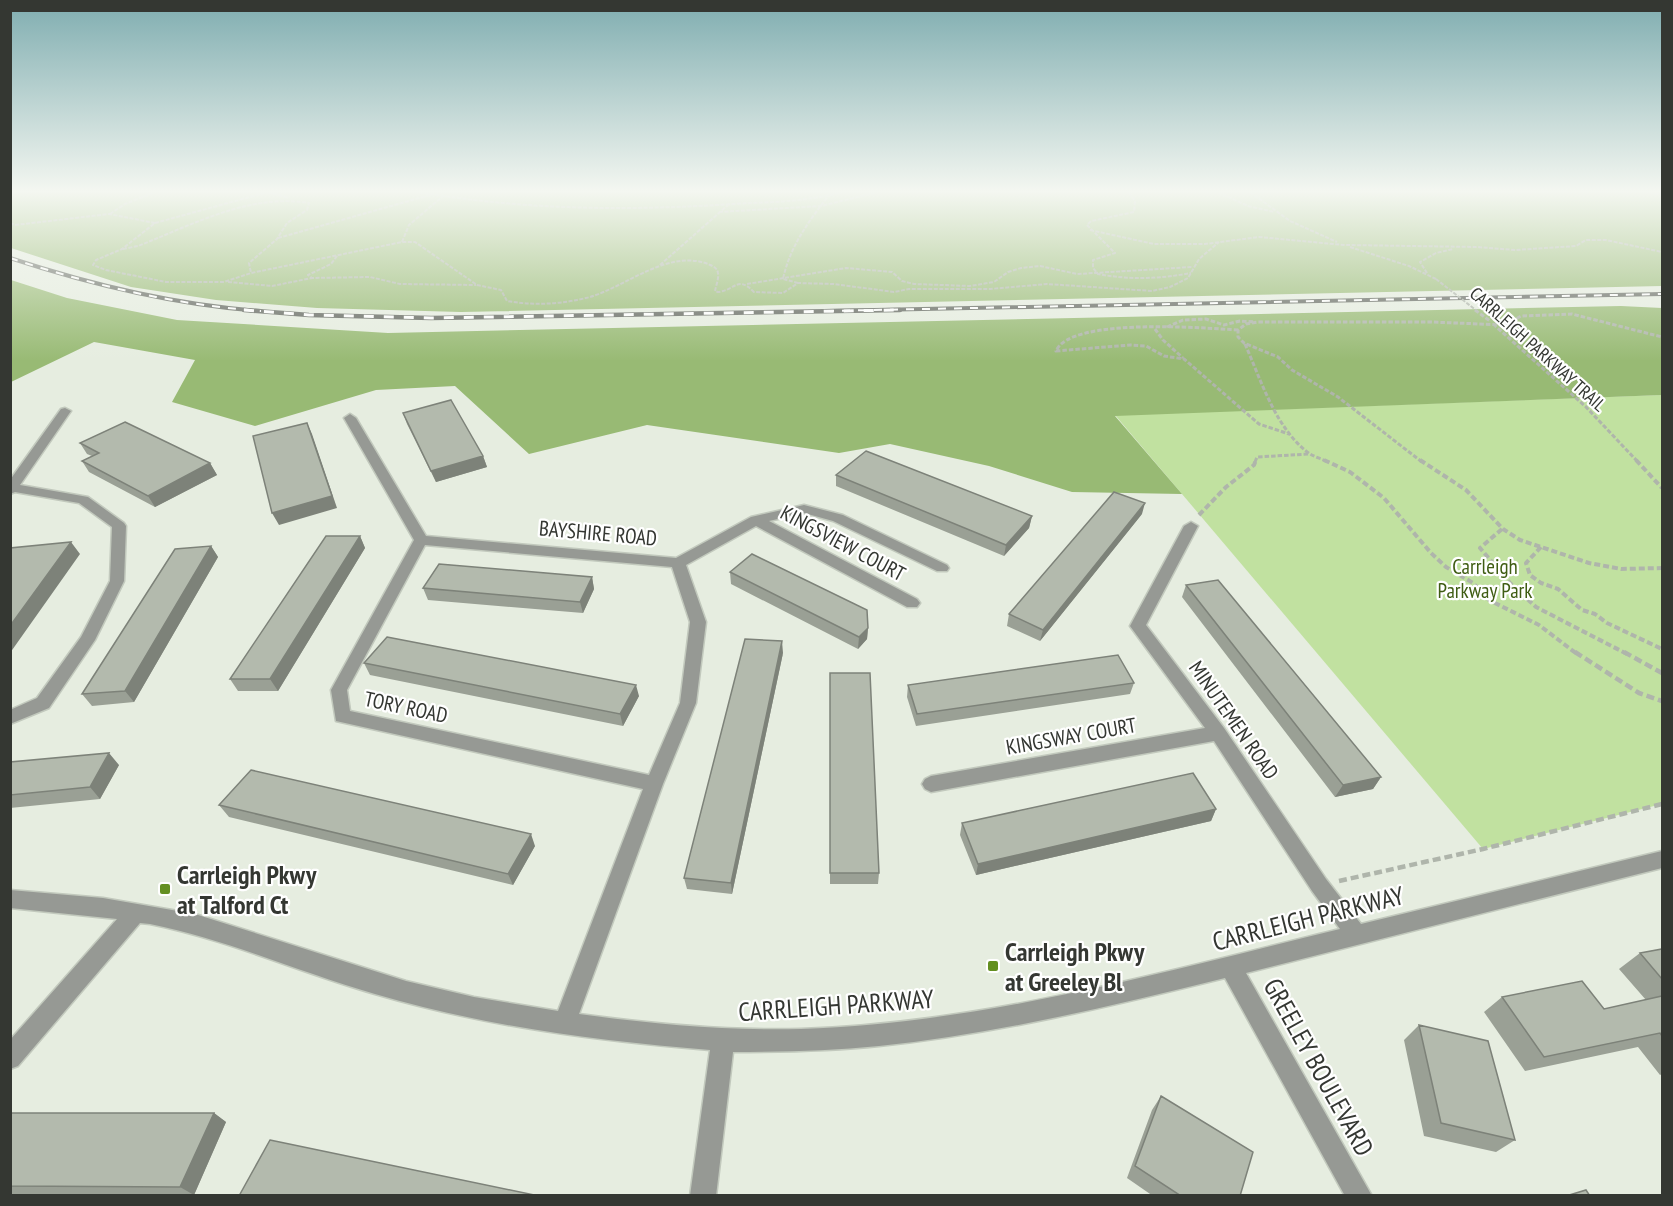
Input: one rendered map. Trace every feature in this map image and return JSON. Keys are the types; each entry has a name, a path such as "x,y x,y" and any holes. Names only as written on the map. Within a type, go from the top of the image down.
{"street":[{"path":"10,718 43,703 87,640 117,581 119,526 83,500 11,489 65,411"},
{"path":"350,418 421,540"},
{"path":"678,563 756,520 804,509 838,518 942,568"},
{"name":"KINGSVIEW COURT","path":"756,520 912,603"},
{"name":"MINUTEMEN ROAD","path":"1191,526 1138,626 1218,733 1319,885 1357,935"},
{"name":"BAYSHIRE ROAD","path":"421,540 678,563 698,622 688,703 654,784 565,1023"},
{"name":"TORY ROAD","path":"421,540 339,690 342,716 654,784"},
{"name":"KINGSWAY COURT","path":"931,784 1218,733"},
{"name":"CARRLEIGH PARKWAY","path":"10,899 65,902 197,925 375,984 475,1008 650,1035 723,1041 833,1038 918,1031 1068,1006 1662,860"},
{"path":"10,1058 135,914"},
{"name":"GREELEY BOULEVARD","path":"1230,966 1359,1196"},
{"path":"703,1196 723,1041"}],"path":[{"path":"126,248 96,260 93,265 106,270 166,282 224,282 272,286 330,276 370,277 400,284 477,285 501,290 507,301 520,304 537,304 598,294 658,267 682,248"},
{"path":"251,273 249,264 267,248"},
{"path":"224,282 251,273 371,248"},
{"path":"424,248 477,285"},
{"path":"783,279 785,267 794,248"},
{"path":"1110,248 1115,253 1093,260 1093,268 1098,274 1131,280 1191,273"},
{"path":"783,279 798,283 834,284 894,292 990,289 1047,284 1152,291 1179,283 1212,248"},
{"name":"CARRLEIGH PARKWAY TRAIL","path":"1354,248 1428,274 1436,279 1491,323 1586,407 1662,488"},
{"path":"1428,274 1420,262 1424,258 1459,248"},
{"path":"1493,248 1541,248"},
{"path":"1645,248 1662,252"},
{"path":"312,278 308,275 331,264 337,255"},
{"path":"658,267 696,261 710,265 718,272 715,291 718,292 740,283 747,285 846,268 892,272 902,281 914,284 970,286 994,282 1008,272 1040,266 1077,274 1192,267"},
{"path":"747,285 754,292 783,294 798,283"},
{"path":"1162,328 1183,320 1206,319 1224,325 1240,321 1431,322 1505,325 1521,316 1579,315 1662,337"},
{"path":"1184,359 1164,356 1138,344 1056,351 1060,342 1068,337 1103,329 1194,327 1238,330 1246,324 1258,322"},
{"path":"1155,328 1163,340 1259,424 1291,434"},
{"path":"1238,330 1238,337 1245,343 1278,357 1292,370 1338,397 1386,432 1407,452 1466,490 1503,529 1520,540 1600,565 1622,569 1662,568"},
{"path":"1245,343 1266,394 1291,434 1310,454 1350,472 1384,498 1431,553 1446,567 1473,583 1489,600 1539,625 1582,657 1639,693 1662,701"},
{"path":"1191,526 1213,498 1254,465 1257,457 1310,454"},
{"path":"1503,529 1480,548 1510,584 1544,612 1641,660 1662,673"},
{"path":"1542,547 1526,563 1530,575 1541,583 1558,589 1582,610 1595,614 1608,623 1662,649"},
{"path":"1319,885 1484,849 1662,804"}],"green space":[{"path":"12,248 1662,248 1662,286 461,312 317,308 216,300 131,287"},
{"path":"11,280 67,298 177,320 388,333 1621,306 1662,308 1662,395 1115,416 1182,494 1072,492 989,466 890,444 839,453 647,425 529,454 455,386 376,390 255,426 172,402 195,360 94,342 11,382"},
{"name":"Carrleigh Parkway Park","path":"1662,395 1662,804 1483,849 1115,415"}],"building":[{"path":"451,400 483,456 431,471 403,413"},
{"path":"125,422 210,463 148,496 82,461 99,453 80,443"},
{"path":"307,423 332,496 272,513 253,436"},
{"path":"866,451 1032,516 1006,545 836,475"},
{"path":"1114,492 1145,503 1043,630 1009,614"},
{"path":"326,536 360,536 270,679 230,679"},
{"path":"71,542 10,626 10,548"},
{"path":"211,546 125,691 82,694 175,549"},
{"path":"752,554 867,610 868,628 859,637 730,572"},
{"path":"439,564 592,577 580,602 423,588"},
{"path":"1218,580 1381,777 1343,785 1186,585"},
{"path":"387,637 636,685 620,714 364,663"},
{"path":"745,639 782,641 731,883 684,878"},
{"path":"1118,655 1134,683 917,714 908,685"},
{"path":"830,673 870,673 879,873 830,873"},
{"path":"109,753 90,787 10,795 10,762"},
{"path":"251,770 531,834 508,874 219,805"},
{"path":"1193,773 1216,809 978,864 962,823"},
{"path":"1662,949 1662,979 1640,953"},
{"path":"1582,981 1604,1009 1662,996 1662,1036 1660,1033 1544,1057 1502,997"},
{"path":"1419,1025 1488,1041 1515,1140 1441,1123"},
{"path":"1161,1096 1253,1152 1240,1196 1181,1196 1135,1166"},
{"path":"10,1113 214,1113 180,1187 10,1186"},
{"path":"270,1140 539,1196 239,1196"},
{"path":"1586,1190 1590,1196 1566,1196"}],"railway":[{"path":"10,258 72,277 165,299 261,311"},
{"path":"826,311 1662,294"},
{"path":"244,310 309,315 431,318 900,310"}],"place":[{"name":"Carrleigh Pkwy at Talford Ct","path":"165,889"},
{"name":"Carrleigh Pkwy at Greeley Bl","path":"993,966"}]}
